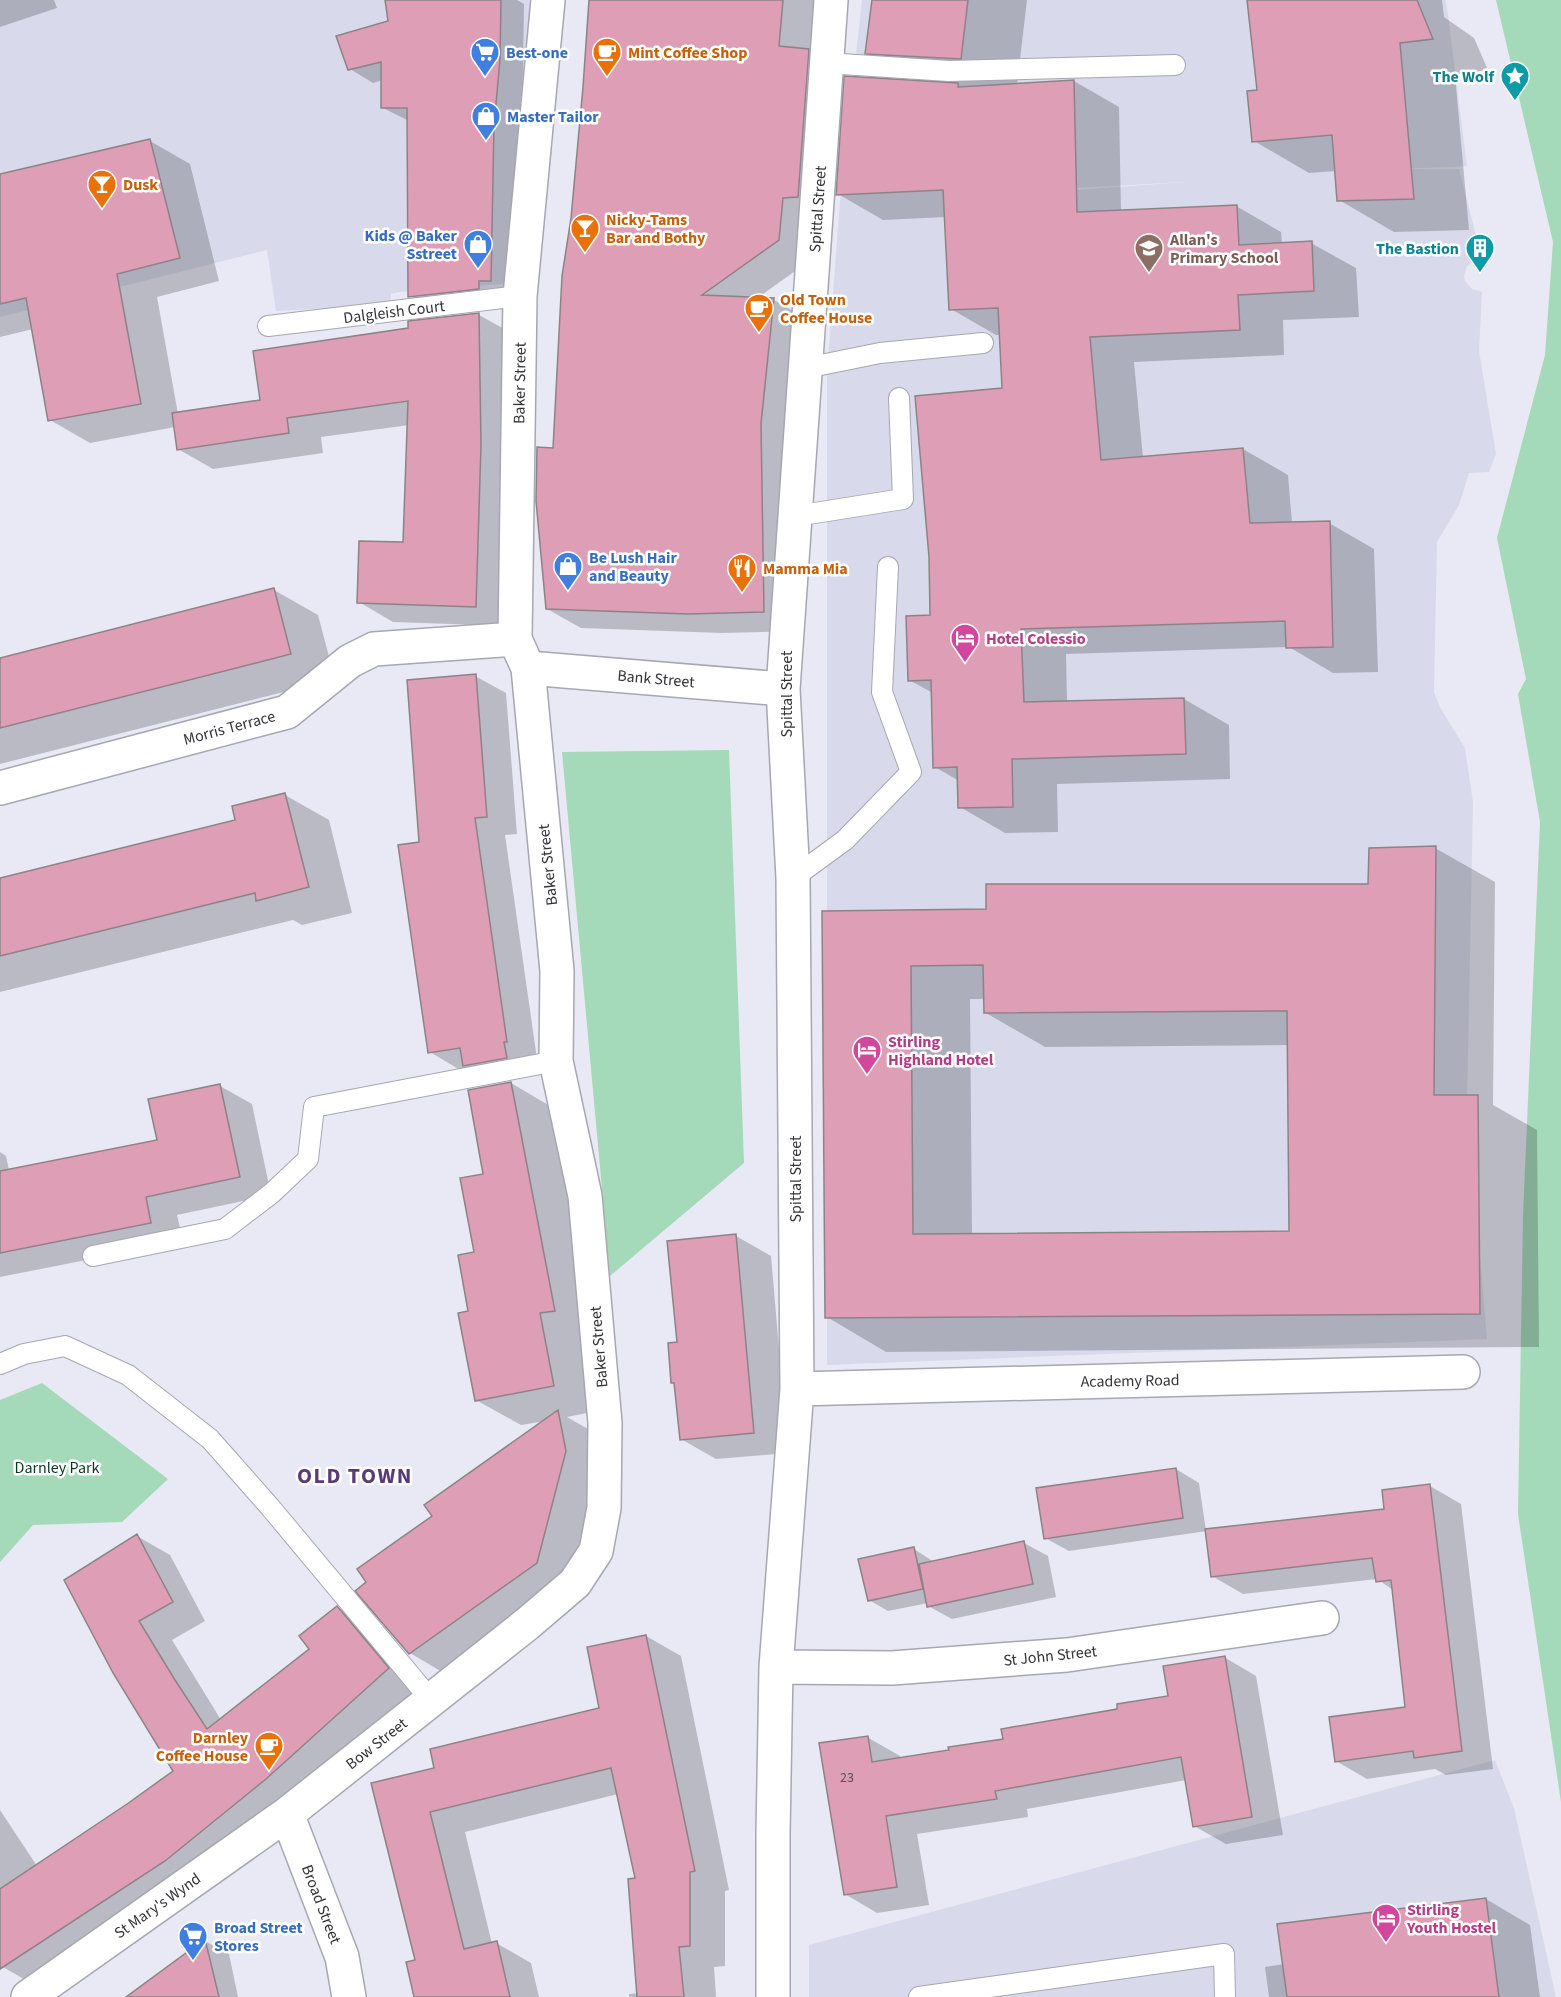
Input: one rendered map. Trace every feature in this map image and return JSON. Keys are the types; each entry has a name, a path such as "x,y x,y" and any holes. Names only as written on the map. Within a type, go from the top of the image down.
{"street":[{"name":"Baker Street","path":"466,1671 575,1583 596,1551 604,1508 604,1423 585,1196 556,1061 557,971 521,653 520,296 548,0"},
{"name":"Spittal Street","path":"797,1389 793,878 783,689 831,0"},
{"name":"Morris Terrace","path":"0,788 287,712 350,661 374,649 521,653"},
{"name":"Bank Street","path":"521,653 783,689"},
{"name":"Academy Road","path":"797,1389 1463,1372"},
{"path":"773,1997 776,1667 797,1389"},
{"name":"St John Street","path":"776,1667 892,1668 1067,1655 1322,1618"},
{"name":"Bow Street","path":"287,1814 466,1671"},
{"name":"St Mary's Wynd","path":"28,1997 287,1814"},
{"name":"Broad Street","path":"287,1814 342,1957 349,1997"}],"lane":[{"path":"826,63 949,71 1175,65"},
{"name":"Dalgleish Court","path":"268,326 520,296"},
{"path":"806,368 880,353 983,343"},
{"path":"796,516 903,499 899,398"},
{"path":"793,878 845,840 911,772 882,692 888,567"},
{"path":"93,1256 225,1229 272,1193 308,1159 314,1107 556,1061"},
{"path":"0,1364 24,1354 65,1346 128,1375 210,1438 270,1506 430,1700"},
{"path":"919,1997 1224,1954 1225,1997"}],"shaded area":[{"path":"0,0 561,0 538,281 400,292 391,294 390,305 276,311 267,250 0,317"},
{"path":"862,0 1446,0 1467,166 1404,169 1459,169 1482,259 1467,266 1464,276 1472,289 1482,292 1479,351 1496,454 1489,472 1469,473 1459,505 1437,542 1434,692 1440,707 1465,748 1473,802 1467,1106 1487,1339 827,1365 827,374 840,201","holes":["1185,182 1088,189 937,196"]},
{"path":"1495,1760 1514,1808 1556,1997 809,1997 809,1945"}],"green space":[{"path":"1496,0 1561,0 1561,1802 1518,1514 1523,1216 1540,822 1518,694 1526,679 1497,538 1545,355 1553,242"},
{"path":"729,750 744,1163 610,1276 562,752"},
{"name":"Darnley Park","path":"42,1383 168,1479 122,1522 33,1525 0,1562 0,1400"}],"building":[{"path":"385,0 501,0 500,59 494,126 491,281 479,281 479,289 408,297 407,108 381,108 381,62 348,70 336,36 388,21"},
{"path":"589,0 783,0 779,46 809,49 798,197 783,198 779,240 702,295 774,298 761,424 764,612 688,614 546,609 536,501 537,447 553,448 562,276 571,218"},
{"path":"872,0 968,0 961,59 865,54"},
{"path":"1247,0 1417,0 1433,39 1400,43 1414,199 1337,201 1332,135 1252,142 1247,91 1257,90"},
{"path":"844,76 958,83 958,87 1074,80 1077,212 1237,205 1239,245 1312,241 1314,291 1238,295 1240,330 1090,337 1101,460 1243,448 1250,523 1330,521 1333,647 1286,648 1285,621 1021,629 1024,702 1184,698 1186,754 1012,759 1013,807 958,808 957,767 933,768 931,680 908,681 906,616 930,615 929,557 915,396 1002,388 998,308 949,310 943,190 836,195"},
{"path":"150,139 180,258 117,274 141,404 48,421 26,298 0,304 0,174"},
{"path":"479,313 481,445 476,607 357,603 359,541 403,542 408,401 287,418 289,433 177,450 172,413 260,400 253,351 408,328 408,321"},
{"path":"274,588 291,654 0,728 0,658"},
{"path":"476,674 487,817 475,818 507,1042 504,1042 507,1058 463,1066 460,1048 428,1053 398,845 419,842 407,680"},
{"path":"285,793 309,887 256,901 255,893 0,956 0,878 235,820 232,806"},
{"name":"Stirling Highland Hotel","path":"1436,846 1434,1095 1478,1095 1480,1314 825,1318 822,911 986,909 986,884 1368,884 1369,848","holes":["983,965 984,1013 1287,1011 1289,1231 913,1234 911,966"]},
{"path":"511,1082 555,1311 540,1313 554,1386 475,1401 458,1313 468,1311 458,1255 474,1252 460,1178 483,1174 468,1090"},
{"path":"220,1084 240,1177 146,1197 151,1223 0,1253 0,1171 157,1140 148,1099"},
{"path":"736,1234 754,1433 680,1440 674,1383 671,1383 668,1343 677,1342 667,1241"},
{"path":"558,1410 566,1451 537,1563 409,1654 355,1591 366,1582 357,1569 432,1516 424,1505"},
{"path":"1176,1468 1183,1518 1044,1539 1036,1488"},
{"path":"1430,1484 1462,1751 1414,1758 1413,1751 1335,1762 1329,1717 1405,1707 1391,1580 1376,1582 1372,1558 1211,1577 1205,1529 1384,1509 1382,1490"},
{"path":"137,1534 173,1602 139,1621 207,1729 309,1649 299,1636 337,1606 389,1668 266,1779 165,1861 0,1969 0,1889 173,1771 113,1673 64,1580"},
{"path":"1024,1541 1033,1584 927,1607 919,1564"},
{"path":"914,1547 923,1589 868,1601 858,1559"},
{"path":"646,1635 695,1871 690,1872 690,1946 679,1947 684,1997 637,1997 628,1879 635,1878 611,1768 430,1812 464,1949 497,1941 510,1997 414,1997 406,1962 415,1960 371,1783 434,1768 430,1749 599,1708 587,1647"},
{"path":"1225,1656 1252,1817 1193,1827 1181,1757 995,1791 997,1799 886,1816 897,1887 844,1895 819,1743 868,1736 872,1762 1003,1739 1001,1729 1117,1709 1117,1704 1168,1696 1163,1666"},
{"name":"Stirling Youth Hostel","path":"1486,1898 1499,1997 1287,1997 1277,1924"},
{"path":"205,1939 219,1997 126,1997"}],"place":[{"name":"Best-one","path":"485,78"},
{"name":"Mint Coffee Shop","path":"607,78"},
{"name":"The Wolf","path":"1515,102"},
{"name":"Master Tailor","path":"486,142"},
{"name":"Dusk","path":"102,210"},
{"name":"Nicky-Tams Bar and Bothy","path":"585,254"},
{"name":"Kids @ Baker Sstreet","path":"478,270"},
{"name":"Allan's Primary School","path":"1149,274"},
{"name":"The Bastion","path":"1480,274"},
{"name":"Old Town Coffee House","path":"759,334"},
{"name":"Be Lush Hair and Beauty","path":"568,592"},
{"name":"Mamma Mia","path":"742,594"},
{"name":"Hotel Colessio","path":"965,664"},
{"name":"Stirling Highland Hotel","path":"867,1076"},
{"name":"Darnley Coffee House","path":"269,1772"},
{"name":"Stirling Youth Hostel","path":"1386,1944"},
{"name":"Broad Street Stores","path":"193,1962"}],"district":[{"name":"OLD TOWN","path":"355,1475"}]}
